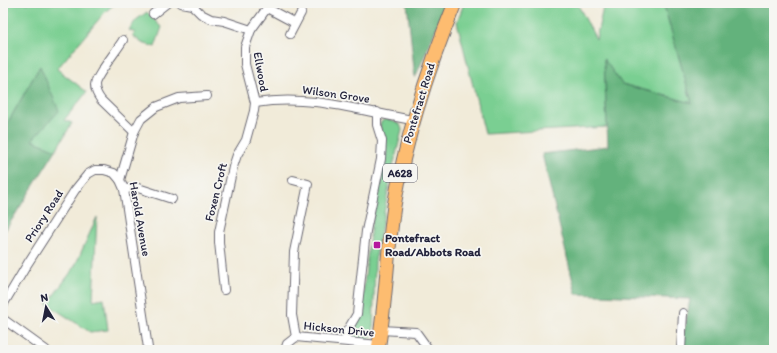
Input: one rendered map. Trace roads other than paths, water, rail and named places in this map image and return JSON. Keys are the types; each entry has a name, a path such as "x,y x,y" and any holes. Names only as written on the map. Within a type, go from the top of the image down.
{"highway":[{"name":"Pontefract Road","path":"379,347 394,206 405,150 428,73 455,3"}],"street":[{"path":"153,14 167,3"},
{"path":"181,3 192,5 201,14 211,19 224,21 251,30"},
{"path":"267,5 295,23"},
{"name":"Ellwood","path":"255,104 245,64 245,47 251,30 267,5"},
{"path":"290,34 300,13"},
{"path":"124,40 98,76 95,84 96,94 134,132"},
{"name":"Harold Avenue","path":"148,350 124,189 120,180 134,132 141,119 156,107 179,98 207,96"},
{"name":"Wilson Grove","path":"255,104 285,100 312,101 377,112 413,120"},
{"name":"Foxen Croft","path":"224,290 218,232 233,167 248,133 255,104"},
{"name":"Pontefract Road","path":"345,341 347,331 357,314 366,231 381,159 382,141 377,125 377,112"},
{"name":"Priory Road","path":"3,305 75,190 88,174 95,170 104,170 114,173 120,180"},
{"path":"285,350 286,344 296,337 292,315 294,252 308,184 292,180"},
{"path":"124,189 138,188 172,199"},
{"path":"681,350 683,313"},
{"path":"3,319 46,350"},
{"path":"381,330 416,332 429,350"},
{"name":"Hickson Drive","path":"296,337 345,341 379,347"}],"place":[{"name":"Pontefract Road/Abbots Road","path":"377,245"}]}
